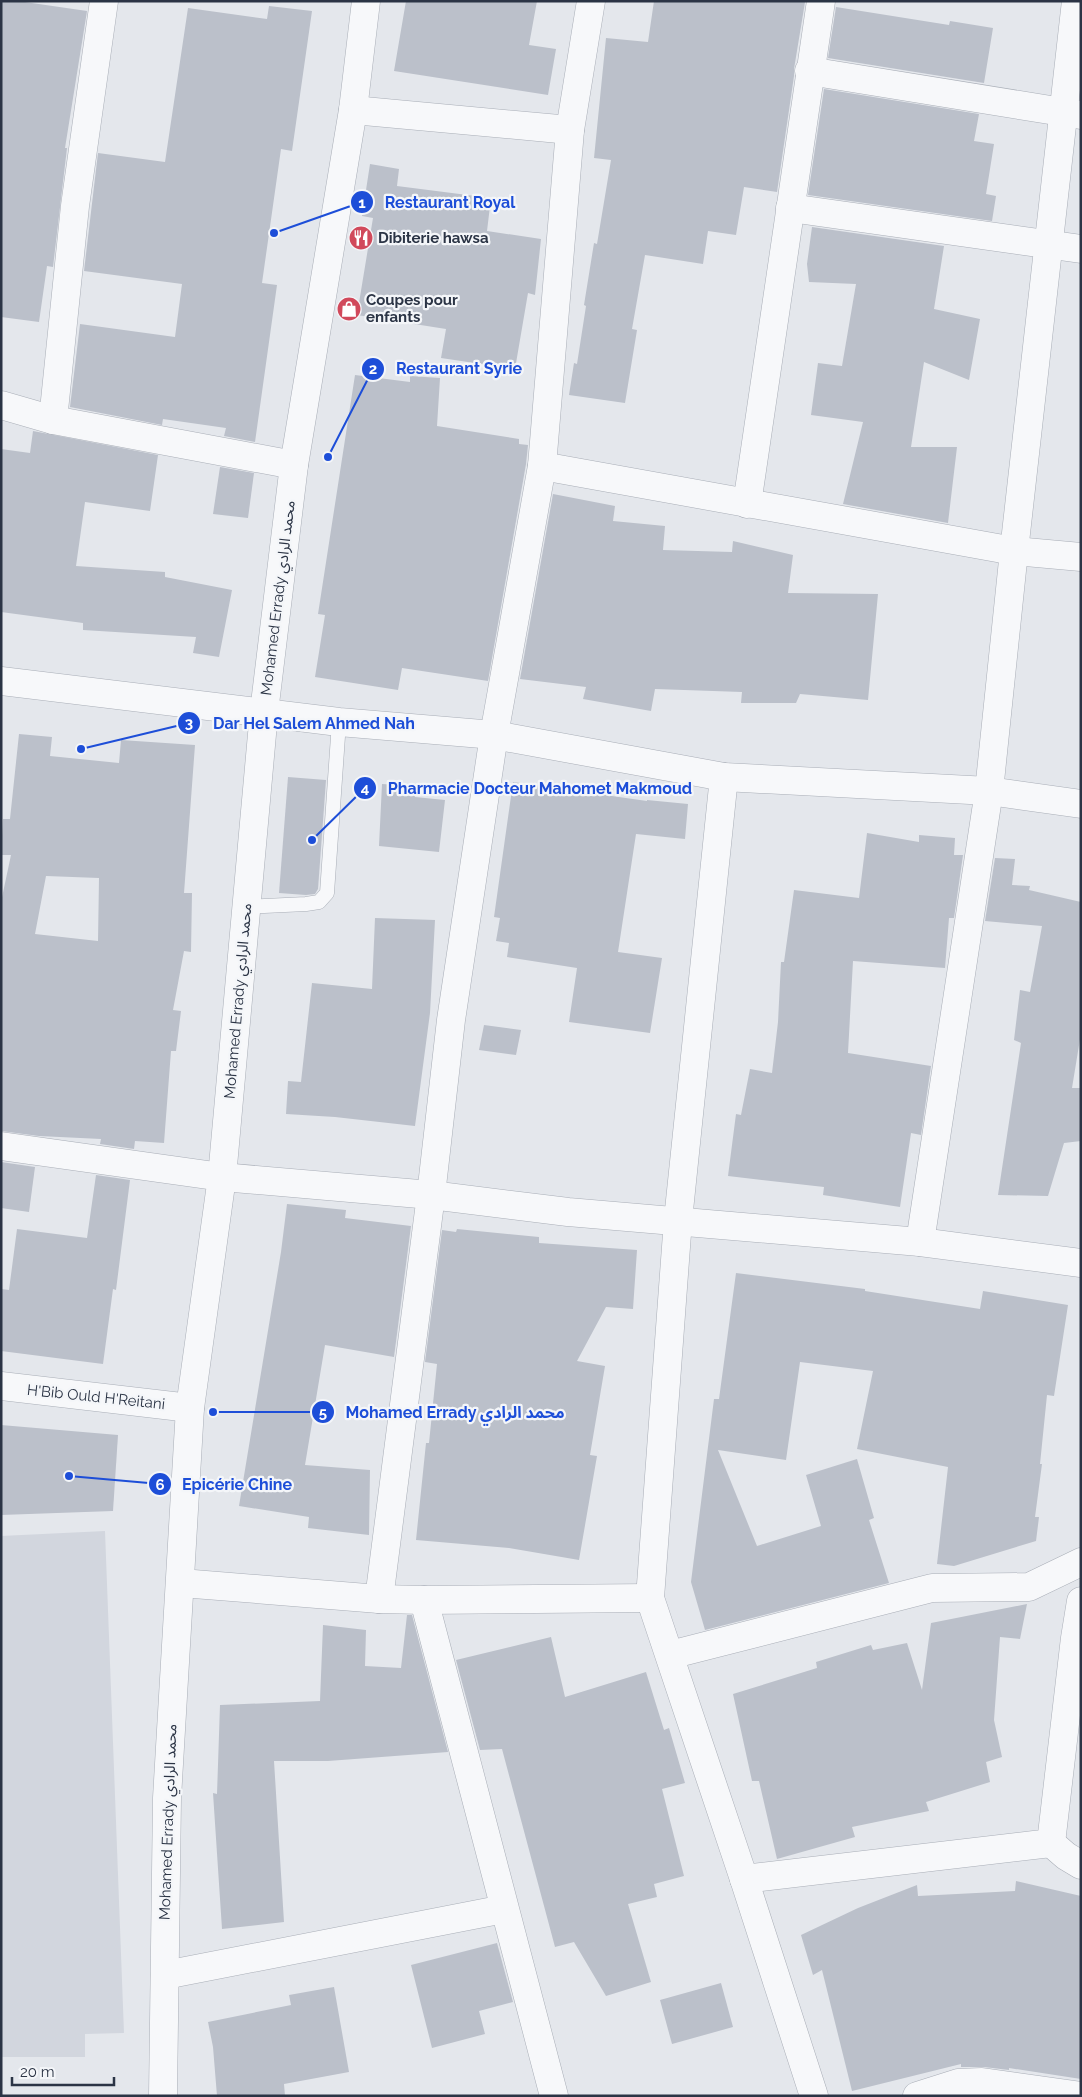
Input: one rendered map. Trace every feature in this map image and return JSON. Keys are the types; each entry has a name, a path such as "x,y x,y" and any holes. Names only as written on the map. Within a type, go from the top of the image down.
{"street":[{"path":"53,420 75,206 104,1"},
{"name":"Mohamed Errady محمد الرادي","path":"163,2096 167,1798 190,1408 222,1177 264,712 294,465 353,110 366,1"},
{"path":"379,1599 431,1195 451,1020 494,735 542,466 570,130 591,1"},
{"path":"747,504 821,1"},
{"path":"920,1242 989,790 1049,246 1072,114 1076,1"},
{"path":"810,71 1072,114"},
{"path":"353,110 570,130"},
{"path":"790,208 1081,249"},
{"path":"1,405 53,420 294,465"},
{"path":"542,466 1014,551 1081,557"},
{"path":"2,688 264,712 339,722 494,735 724,777 989,790 1081,804"},
{"path":"724,777 678,1220 650,1598 814,2096"},
{"path":"1,1146 222,1177 431,1195 568,1212 920,1242 1081,1263"},
{"name":"H'Bib Ould H'Reitani","path":"1,1386 190,1408"},
{"path":"670,1654 932,1588 1029,1587 1081,1562"},
{"path":"181,1583 379,1599 650,1598"},
{"path":"424,1600 554,2096"},
{"path":"1051,1843 1078,1639 1081,1601"},
{"path":"744,1879 1051,1843 1066,1856 1081,1865"},
{"path":"164,1975 504,1909"},
{"path":"917,2096 958,2083 982,2082 1081,2096"}],"lane":[{"path":"246,907 319,902 327,893 339,722"}],"shaded area":[{"path":"105,1531 124,2033 85,2034 85,2057 1,2057 1,1536"}],"building":[{"path":"1,1 18,1 87,11 65,148 67,148 53,267 47,266 39,322 1,317"},
{"path":"406,1 537,1 529,45 556,49 548,95 394,71"},
{"path":"654,1 805,2 777,192 744,187 736,235 708,231 703,264 645,255 632,329 637,330 625,403 569,395 574,363 577,364 594,243 597,244 611,160 594,158 606,38 648,42"},
{"path":"269,6 312,11 292,151 281,149 262,283 277,285 255,442 224,436 226,428 163,419 162,425 70,407 80,324 175,337 182,284 84,271 98,153 165,162 188,8 267,19"},
{"path":"836,7 949,25 950,21 993,28 984,83 828,58"},
{"path":"824,89 979,114 974,141 994,144 986,194 996,196 992,221 808,195"},
{"path":"370,164 399,169 397,186 491,198 487,231 541,239 535,295 528,293 515,369 441,358 446,329 357,315 373,218 362,216"},
{"path":"812,227 944,246 934,309 980,319 969,380 924,362 911,447 957,447 948,523 843,504 863,422 811,415 818,363 842,366 856,284 809,282 807,264"},
{"path":"355,375 410,382 410,376 440,378 437,426 519,439 519,444 528,445 488,681 402,668 398,690 315,677 325,615 318,614"},
{"path":"33,431 158,455 150,511 85,502 76,566 165,572 165,577 232,590 219,657 193,653 196,637 83,630 83,623 1,612 1,449 30,453"},
{"path":"220,467 254,473 248,518 213,514"},
{"path":"553,494 615,506 613,521 665,526 663,550 732,552 733,541 793,555 788,593 878,594 868,700 800,694 796,703 741,703 742,692 655,689 651,711 583,699 586,687 520,679"},
{"path":"19,734 52,737 50,756 119,763 121,740 195,745 184,893 192,893 191,952 184,951 173,1010 181,1011 176,1051 171,1051 164,1143 135,1141 134,1149 100,1144 101,1139 39,1136 1,1131 1,902 11,855 1,855 1,853 3,819 10,819","holes":["46,876 99,878 98,941 35,934"]},
{"path":"288,777 326,780 318,889 315,894 279,893"},
{"path":"513,782 647,801 688,804 685,839 636,834 618,952 662,958 650,1033 569,1022 577,968 507,957 509,943 496,941 500,918 494,917"},
{"path":"382,784 416,786 415,797 445,800 439,852 379,846"},
{"path":"867,833 919,842 919,835 955,838 954,855 963,855 954,918 949,918 945,968 853,961 848,1053 931,1066 921,1135 911,1133 900,1207 823,1195 824,1187 728,1176 736,1114 741,1115 750,1069 772,1073 778,1022 781,962 784,962 794,890 859,898"},
{"path":"995,858 1015,859 1012,885 1030,886 1029,890 1081,902 1081,1033 1072,1088 1081,1088 1081,1141 1064,1143 1048,1196 998,1195 1021,1043 1014,1040 1020,990 1030,992 1042,926 985,921"},
{"path":"375,918 435,920 430,1013 415,1126 335,1117 286,1114 288,1081 301,1082 312,983 372,989"},
{"path":"484,1025 521,1030 516,1055 479,1050"},
{"path":"1,1162 35,1167 29,1212 1,1208"},
{"path":"96,1175 130,1180 116,1290 113,1289 103,1364 1,1351 1,1289 9,1290 17,1229 87,1238"},
{"path":"287,1204 346,1210 345,1218 411,1226 394,1357 325,1345 305,1465 370,1470 369,1535 308,1528 309,1517 239,1506 281,1252"},
{"path":"457,1229 539,1237 539,1243 637,1250 633,1309 606,1307 577,1361 605,1366 590,1455 597,1456 579,1560 509,1548 416,1540 426,1443 429,1443 437,1364 425,1362 442,1230 456,1232"},
{"path":"736,1273 865,1289 865,1291 980,1309 983,1291 1068,1305 1054,1396 1047,1395 1040,1464 1042,1464 1035,1517 1039,1517 1036,1541 954,1566 937,1564 948,1467 857,1449 873,1371 800,1362 786,1460 718,1450 757,1546 821,1526 806,1475 857,1459 874,1518 869,1520 889,1583 705,1630 691,1582 714,1399 719,1399"},
{"path":"1,1425 118,1435 113,1511 1,1515"},
{"path":"1027,1604 1020,1639 1000,1637 994,1720 1002,1757 986,1762 990,1782 926,1802 929,1811 852,1827 855,1837 777,1859 759,1781 752,1781 733,1694 817,1668 816,1662 871,1645 873,1650 907,1643 922,1690 931,1623"},
{"path":"407,1615 412,1615 448,1752 328,1761 274,1761 284,1922 222,1929 213,1793 217,1794 220,1705 320,1701 323,1625 366,1630 365,1666 401,1668"},
{"path":"551,1637 565,1697 646,1672 664,1730 669,1728 685,1783 662,1789 684,1876 654,1884 657,1897 628,1904 651,1982 606,1996 574,1942 555,1947 502,1749 480,1750 456,1660"},
{"path":"1016,1881 1081,1896 1081,2079 1009,2068 1009,2070 961,2067 961,2064 852,2091 822,1970 813,1975 801,1935 858,1908 917,1885 918,1896 1015,1891"},
{"path":"497,1943 513,2002 479,2011 485,2034 432,2048 411,1965"},
{"path":"721,1983 733,2027 672,2044 660,2000"},
{"path":"334,1987 349,2072 284,2084 285,2096 217,2096 213,2047 208,2022 291,2005 289,1995"}],"place":[{"name":"Restaurant Royal","path":"274,233"},
{"name":"Dibiterie hawsa","path":"361,238"},
{"name":"Coupes pour enfants","path":"349,309"},
{"name":"Restaurant Syrie","path":"328,457"},
{"name":"Dar Hel Salem Ahmed Nah","path":"81,749"},
{"name":"Pharmacie Docteur Mahomet Makmoud","path":"312,840"},
{"name":"Mohamed Errady محمد الرادي","path":"213,1412"},
{"name":"Epicérie Chine","path":"69,1476"}]}
